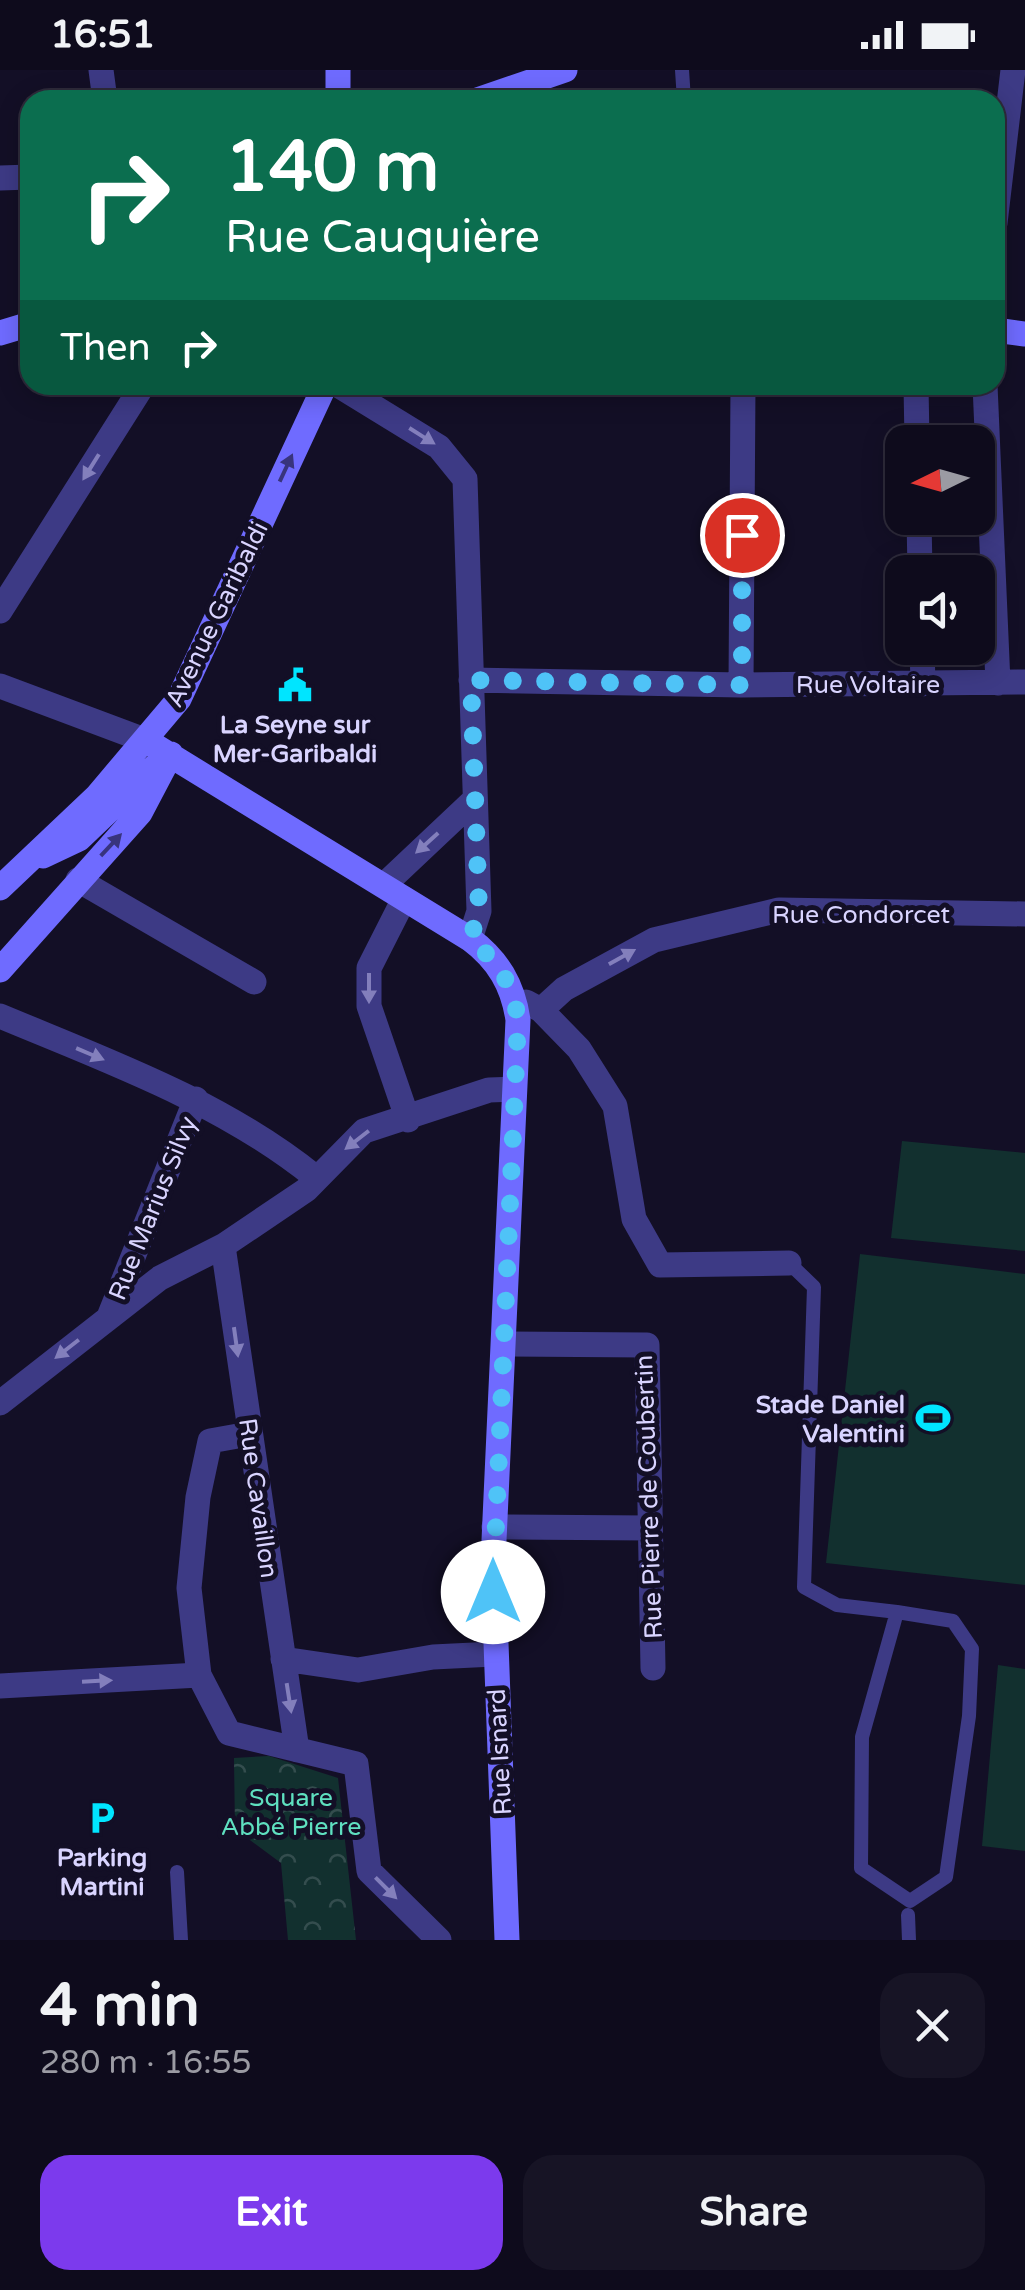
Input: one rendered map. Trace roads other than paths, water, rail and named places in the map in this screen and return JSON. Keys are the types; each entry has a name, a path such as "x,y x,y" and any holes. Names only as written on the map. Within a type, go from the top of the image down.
{"street":[{"path":"506,90 565,70"},
{"path":"1005,138 1013,70"},
{"path":"0,611 137,395"},
{"name":"Avenue Garibaldi","path":"0,888 147,741 178,699 320,395"},
{"path":"354,395 439,447 465,479 472,802 479,911 470,940"},
{"path":"742,685 743,395"},
{"path":"916,395 917,425"},
{"path":"985,395 998,683"},
{"path":"922,665 923,684"},
{"name":"Rue Voltaire","path":"471,680 742,685 1025,682"},
{"path":"0,686 147,741 470,940 504,974 515,997 541,1010 580,1050 615,1106 634,1218 660,1265 789,1263"},
{"path":"0,970 140,814 170,754"},
{"name":"Avenue Garibaldi","path":"29,860 62,850 79,839 170,754"},
{"path":"408,1120 369,1006 370,968 394,892 472,802"},
{"path":"78,880 254,982"},
{"name":"Rue Condorcet","path":"541,1010 564,989 654,940 779,910 1025,914"},
{"name":"Rue Isnard","path":"507,1940 494,1654 494,1527 515,997"},
{"path":"0,1016 196,1099 275,1144 316,1177"},
{"path":"0,1404 160,1278 223,1246 306,1190 364,1131 408,1120 489,1090 514,1088"},
{"name":"Rue Marius Silvy","path":"109,1317 196,1099"},
{"name":"Rue Cavaillon","path":"223,1246 297,1750"},
{"name":"Rue Pierre de Coubertin","path":"504,1344 647,1345 653,1668"},
{"path":"249,1434 210,1440 189,1588 199,1675 229,1733 356,1764 369,1871 438,1940"},
{"path":"494,1527 650,1528"},
{"path":"283,1659 358,1670 433,1656 494,1654"},
{"path":"0,1686 199,1675"}],"lane":[{"path":"789,1263 814,1287 804,1587 837,1605 897,1612 953,1621 972,1649 969,1716 946,1877 910,1901 861,1868 862,1737 897,1612"},
{"path":"177,1872 181,1940"},
{"path":"908,1915 909,1940"}],"place":[{"name":"La Seyne sur Mer-Garibaldi","path":"295,685"},
{"name":"Stade Daniel Valentini","path":"933,1418"},
{"name":"Parking Martini","path":"102,1818"}],"park label":[{"name":"Square Abbé Pierre","path":"291,1812"}]}
